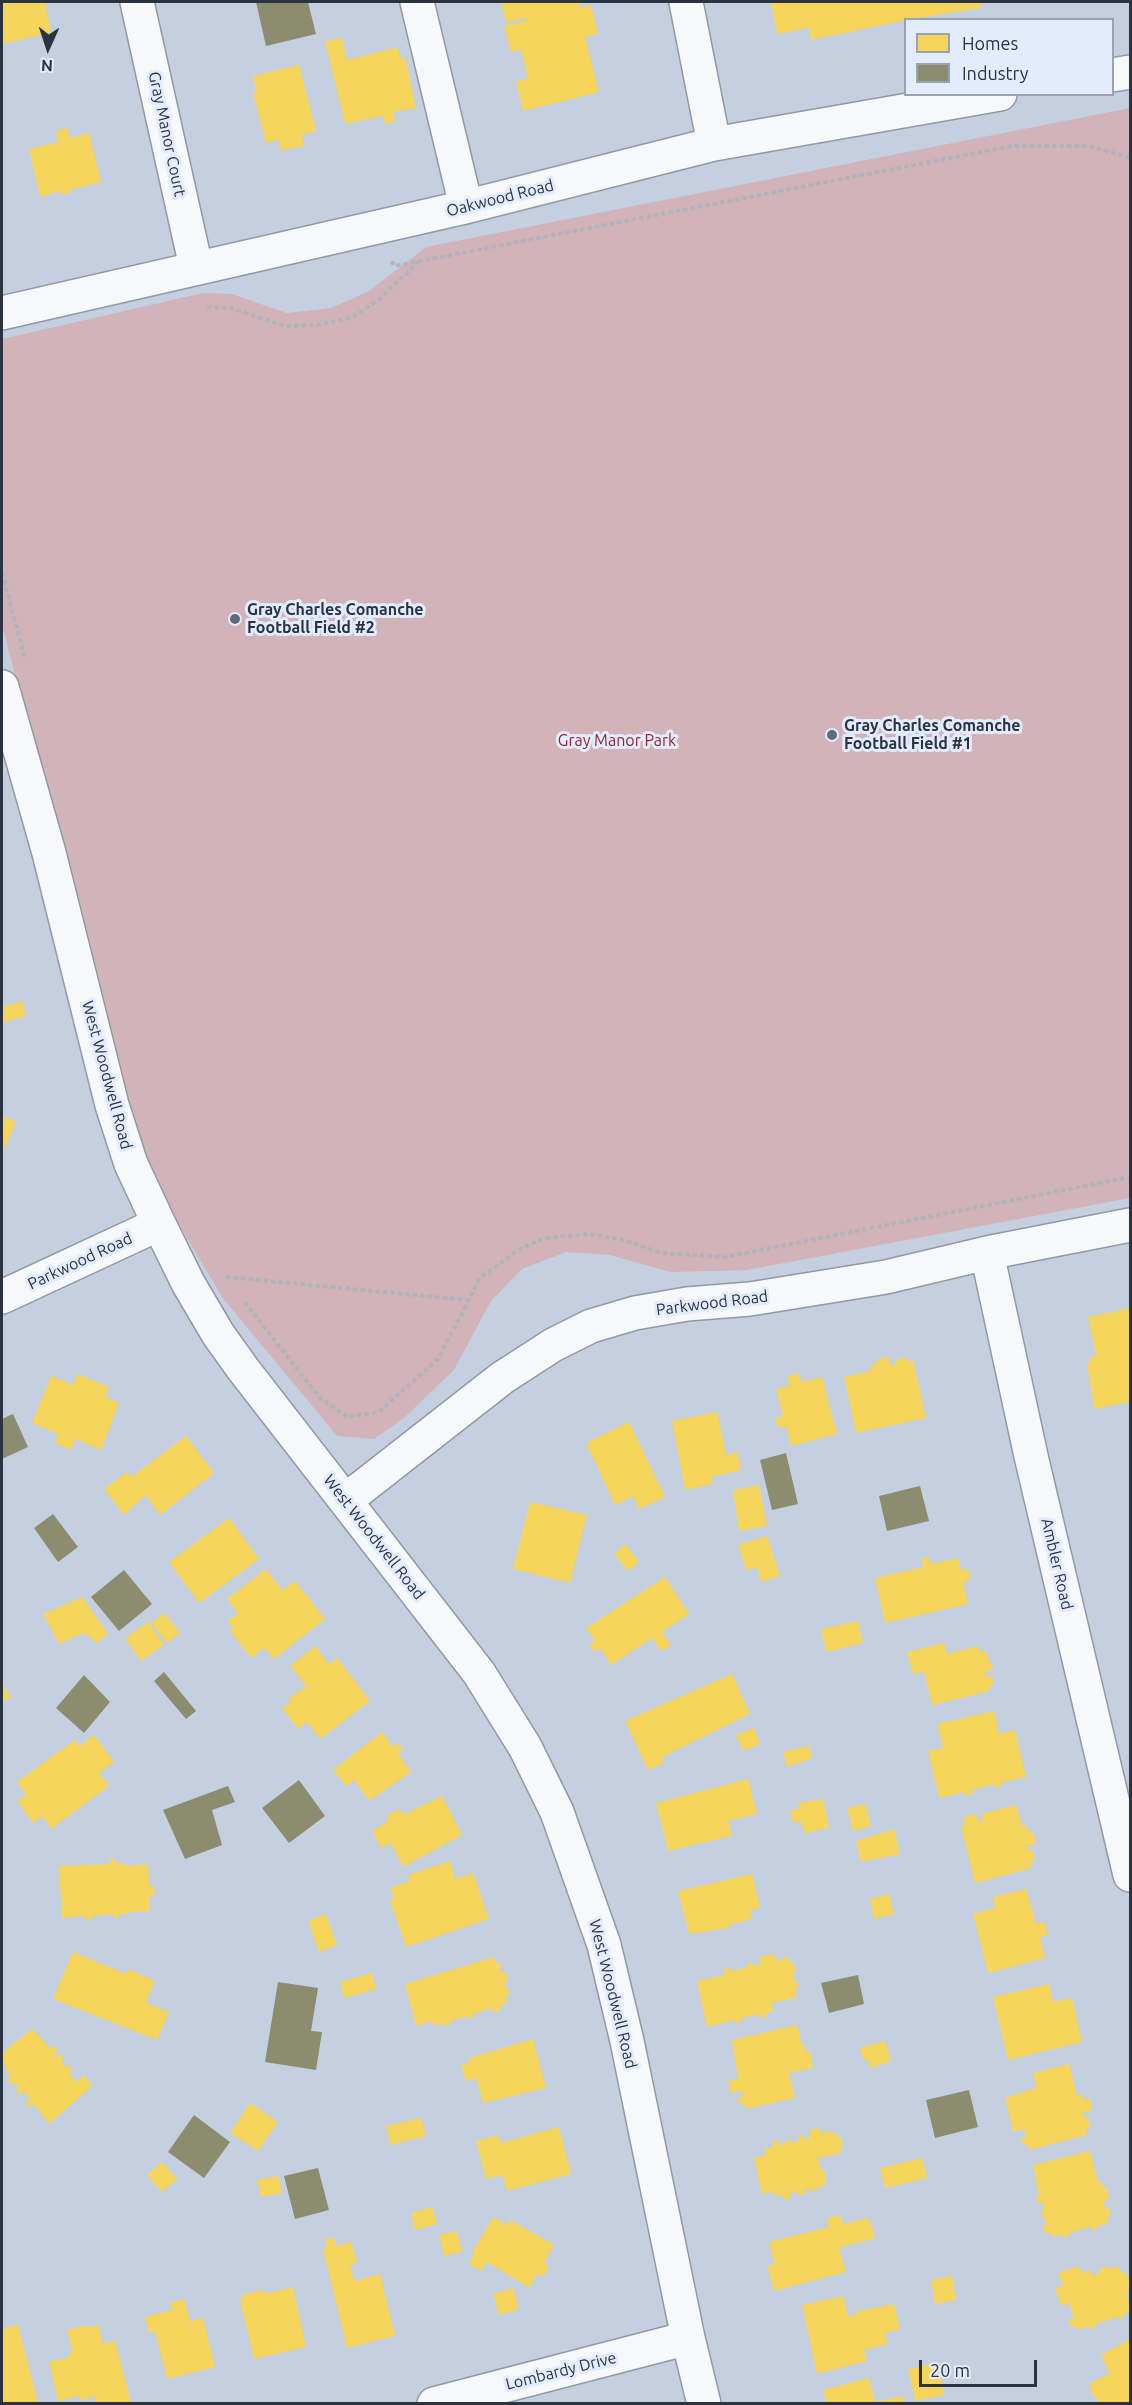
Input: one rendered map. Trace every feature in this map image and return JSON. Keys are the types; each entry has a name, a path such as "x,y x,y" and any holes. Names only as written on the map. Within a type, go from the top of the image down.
{"street":[{"name":"Gray Manor Court","path":"137,2 196,267"},
{"path":"417,2 466,206"},
{"path":"686,2 714,144"},
{"path":"1114,75 1131,72"},
{"name":"Oakwood Road","path":"2,313 466,206 714,144 989,96"},
{"name":"West Woodwell Road","path":"2,687 49,853 112,1105 131,1164 188,1283 218,1334 479,1673 525,1747 557,1812 604,1945 627,2041 688,2338 704,2403"},
{"name":"Parkwood Road","path":"2,1297 159,1224"},
{"name":"Parkwood Road","path":"346,1500 502,1378 553,1345 591,1326 635,1313 687,1304 750,1299 886,1277 987,1253 1131,1225"},
{"name":"Ambler Road","path":"987,1253 1032,1456 1131,1875"},
{"name":"Lombardy Drive","path":"434,2403 688,2338"}],"path":[{"path":"197,309 231,308 285,326 317,325 351,318 381,298 418,262 1012,146 1089,146 1131,158"},
{"path":"2,573 27,666"},
{"path":"240,1295 319,1397 347,1417 379,1412 438,1359 480,1278 518,1250 545,1239 589,1234 623,1240 662,1252 725,1257 1131,1177"},
{"path":"220,1267 233,1286"},
{"path":"226,1277 468,1300"}],"green space":[{"name":"Gray Manor Park","path":"1130,108 1130,1198 747,1270 670,1272 610,1255 566,1252 522,1269 491,1301 454,1370 404,1418 374,1439 337,1436 222,1297 164,1199 132,1122 2,625 2,339 203,293 232,294 287,313 331,308 369,291 426,247"}],"building: Homes":[{"path":"2,2 45,2 51,33 2,44"},
{"path":"501,2 588,2 578,5 579,8 591,5 598,34 585,37 599,92 523,111 516,82 528,78 521,50 511,52 504,26 525,21 525,18 506,23"},
{"path":"771,2 981,2 981,8 918,18 904,18 904,20 811,40 809,28 777,34"},
{"path":"342,38 347,60 398,47 400,58 405,57 416,108 393,112 395,122 384,124 383,116 345,124 325,41"},
{"path":"299,65 316,131 302,135 304,146 281,151 279,140 266,143 253,93 256,93 253,76"},
{"path":"67,128 70,138 89,133 101,182 70,190 70,193 62,195 61,191 40,197 29,149 58,142 56,131"},
{"path":"22,1001 26,1016 2,1023 2,1007"},
{"path":"2,1116 16,1122 2,1155"},
{"path":"1130,1308 1130,1402 1094,1409 1087,1364 1090,1364 1089,1358 1096,1356 1088,1317"},
{"path":"889,1357 891,1366 896,1364 895,1360 906,1357 907,1362 913,1360 926,1418 856,1433 844,1377 871,1371 870,1366 877,1364 876,1360"},
{"path":"77,1374 109,1387 105,1397 119,1403 101,1450 75,1439 71,1450 55,1443 58,1434 32,1423 51,1376 73,1385"},
{"path":"799,1374 802,1382 822,1377 837,1434 791,1446 786,1426 778,1428 775,1418 783,1416 776,1389 790,1386 787,1376"},
{"path":"717,1412 726,1455 737,1452 741,1470 711,1477 713,1484 685,1490 672,1421"},
{"path":"629,1422 665,1497 639,1509 633,1496 615,1505 586,1443"},
{"path":"186,1436 214,1473 160,1515 145,1495 124,1515 104,1489 127,1472 131,1477"},
{"path":"759,1485 767,1526 739,1531 733,1490"},
{"path":"530,1502 587,1515 570,1583 513,1569"},
{"path":"229,1518 259,1559 199,1603 169,1562"},
{"path":"767,1536 780,1576 761,1582 757,1567 746,1570 738,1545"},
{"path":"625,1544 639,1562 628,1571 614,1554"},
{"path":"929,1557 931,1564 958,1558 961,1570 968,1569 970,1580 963,1582 968,1604 885,1623 875,1578 923,1567 921,1559"},
{"path":"266,1569 282,1590 295,1581 325,1619 274,1659 264,1648 251,1658 230,1631 233,1629 228,1621 238,1613 227,1599"},
{"path":"665,1577 689,1614 662,1632 671,1645 661,1651 652,1638 611,1665 600,1648 595,1652 589,1644 595,1641 586,1628"},
{"path":"82,1597 108,1634 97,1643 84,1633 59,1644 43,1614"},
{"path":"164,1613 180,1633 167,1643 151,1623"},
{"path":"858,1621 863,1643 826,1652 821,1629"},
{"path":"148,1622 164,1645 141,1661 125,1638"},
{"path":"944,1643 947,1654 978,1646 980,1652 985,1650 993,1669 985,1672 986,1677 992,1676 994,1685 989,1686 990,1691 932,1705 924,1672 913,1674 907,1652"},
{"path":"315,1646 329,1664 337,1658 370,1701 320,1739 307,1722 298,1729 282,1708 291,1702 288,1699 306,1686 290,1666"},
{"path":"732,1674 750,1714 662,1757 664,1763 648,1770 625,1721"},
{"path":"2,1683 11,1697 2,1703"},
{"path":"994,1711 999,1734 1015,1730 1026,1777 1000,1783 1001,1787 995,1788 994,1784 972,1790 973,1794 966,1796 966,1792 939,1798 928,1751 943,1748 937,1724"},
{"path":"754,1728 760,1744 743,1751 736,1735"},
{"path":"382,1732 393,1747 398,1743 403,1750 398,1754 411,1772 369,1801 354,1780 346,1786 333,1770"},
{"path":"94,1735 114,1762 99,1773 109,1786 51,1829 42,1816 33,1823 17,1801 26,1795 17,1782 75,1740 79,1746"},
{"path":"809,1746 812,1758 787,1767 783,1752"},
{"path":"748,1779 757,1814 728,1821 732,1836 668,1851 656,1803"},
{"path":"442,1796 462,1835 403,1867 391,1843 381,1848 372,1831 388,1821 386,1816 400,1809 403,1815"},
{"path":"823,1799 829,1828 804,1833 801,1821 793,1823 790,1810 799,1809 798,1803"},
{"path":"865,1804 871,1826 853,1831 847,1808"},
{"path":"1016,1805 1022,1826 1027,1826 1029,1833 1033,1831 1036,1844 1027,1846 1028,1851 1033,1850 1035,1860 1031,1861 1032,1868 975,1883 961,1826 965,1825 963,1817 976,1814 978,1822 983,1821 981,1814"},
{"path":"894,1829 900,1854 861,1862 856,1841"},
{"path":"116,1859 116,1863 125,1863 125,1866 148,1864 149,1886 154,1887 155,1896 149,1896 150,1911 119,1914 119,1918 115,1918 114,1914 93,1916 93,1919 86,1919 86,1916 62,1918 59,1866 110,1864 109,1860"},
{"path":"450,1861 455,1879 473,1873 489,1919 406,1947 390,1900 394,1899 390,1888 410,1881 408,1875"},
{"path":"752,1874 760,1908 750,1911 752,1919 729,1925 729,1928 689,1934 678,1891"},
{"path":"1026,1889 1036,1924 1044,1922 1048,1935 1040,1937 1045,1958 988,1973 973,1914 995,1908 993,1897"},
{"path":"889,1894 894,1914 874,1919 870,1899"},
{"path":"326,1914 337,1945 319,1952 308,1921"},
{"path":"73,1952 126,1974 128,1969 155,1981 146,2003 169,2012 157,2040 53,1999"},
{"path":"774,1954 776,1961 788,1957 790,1963 793,1962 796,1972 793,1973 793,1982 797,1981 799,1987 795,1988 797,1997 772,2003 773,2011 766,2013 767,2017 761,2018 760,2014 741,2018 742,2022 735,2023 734,2020 707,2027 697,1981 725,1975 724,1968 729,1967 731,1971 748,1967 747,1963 752,1962 753,1966 761,1964 759,1957"},
{"path":"494,1957 496,1964 501,1963 500,1973 505,1971 508,1982 504,1983 510,1995 505,1997 507,2004 499,2006 501,2011 494,2013 493,2008 473,2014 474,2017 468,2019 467,2016 450,2021 451,2024 444,2026 444,2023 434,2026 433,2021 416,2026 405,1984"},
{"path":"372,1973 376,1989 344,1998 340,1982"},
{"path":"1049,1984 1053,2002 1072,1998 1082,2042 1008,2060 993,1997"},
{"path":"797,2025 802,2046 805,2046 806,2052 810,2051 813,2068 789,2073 795,2098 746,2109 745,2104 739,2105 738,2098 743,2097 741,2091 731,2093 728,2081 738,2079 732,2040"},
{"path":"32,2029 51,2049 55,2045 58,2050 54,2053 57,2057 61,2054 64,2058 61,2061 67,2068 70,2066 73,2069 69,2073 76,2082 84,2075 92,2086 49,2124 33,2104 29,2107 25,2103 30,2099 25,2092 20,2095 16,2090 19,2087 7,2080 11,2078 2,2060 2,2053"},
{"path":"533,2039 546,2088 483,2103 476,2078 466,2081 461,2065 470,2062 469,2058"},
{"path":"885,2041 891,2061 870,2068 868,2060 864,2061 860,2048"},
{"path":"1069,2064 1077,2096 1082,2094 1084,2100 1090,2098 1092,2110 1082,2114 1083,2118 1088,2117 1090,2128 1086,2129 1087,2135 1029,2150 1027,2144 1023,2145 1021,2138 1026,2137 1024,2129 1013,2132 1005,2098 1036,2088 1033,2073"},
{"path":"250,2103 278,2122 258,2151 230,2133"},
{"path":"421,2118 426,2136 390,2145 386,2126"},
{"path":"559,2127 571,2174 507,2191 502,2175 486,2179 476,2141 498,2135 501,2143"},
{"path":"820,2128 822,2135 825,2134 824,2131 830,2130 830,2134 836,2132 837,2138 841,2137 843,2148 839,2148 841,2153 818,2158 821,2171 826,2170 825,2185 810,2192 810,2188 804,2190 805,2194 797,2195 796,2191 790,2192 791,2198 784,2200 783,2195 774,2196 773,2191 762,2194 754,2158 766,2155 764,2149 773,2147 772,2142 779,2141 780,2146 790,2139 791,2143 799,2141 798,2136 803,2135 804,2139 810,2138 809,2130"},
{"path":"1090,2151 1098,2183 1102,2182 1104,2187 1100,2190 1107,2188 1109,2198 1103,2203 1104,2207 1108,2206 1111,2216 1107,2217 1108,2224 1096,2226 1097,2230 1092,2231 1091,2227 1068,2233 1069,2236 1063,2238 1062,2234 1052,2237 1050,2232 1044,2233 1043,2225 1047,2224 1040,2211 1044,2210 1042,2202 1038,2203 1036,2197 1039,2196 1033,2165"},
{"path":"922,2158 927,2178 885,2188 880,2168"},
{"path":"162,2162 177,2179 162,2192 147,2175"},
{"path":"278,2176 282,2193 261,2197 257,2180"},
{"path":"432,2207 437,2224 415,2230 411,2213"},
{"path":"840,2215 843,2224 869,2218 875,2238 839,2248 846,2272 774,2291 767,2266 775,2264 769,2242 829,2227 827,2218"},
{"path":"493,2217 507,2225 510,2220 554,2245 544,2263 549,2266 543,2277 537,2274 529,2288 487,2262 481,2271 469,2264 474,2254 472,2253"},
{"path":"457,2231 462,2252 444,2256 439,2235"},
{"path":"334,2238 336,2246 351,2242 357,2263 350,2265 354,2281 380,2274 395,2336 347,2348 323,2249 327,2248 325,2239"},
{"path":"1079,2266 1082,2273 1090,2270 1092,2276 1100,2273 1099,2269 1108,2266 1110,2269 1119,2266 1120,2272 1124,2271 1130,2278 1130,2289 1127,2291 1130,2312 1123,2314 1124,2318 1118,2319 1117,2317 1095,2324 1096,2327 1091,2330 1090,2326 1078,2330 1076,2326 1071,2327 1068,2320 1074,2318 1069,2303 1061,2306 1055,2288 1063,2286 1058,2273"},
{"path":"952,2276 956,2300 935,2304 931,2280"},
{"path":"293,2287 306,2347 254,2359 240,2300 243,2300 241,2295 264,2290 265,2294"},
{"path":"513,2288 519,2309 499,2315 493,2294"},
{"path":"843,2296 848,2316 855,2315 855,2312 894,2304 900,2329 885,2333 888,2344 864,2350 867,2361 817,2374 802,2305"},
{"path":"184,2299 190,2321 203,2318 215,2367 167,2379 155,2332 149,2333 145,2317 172,2310 170,2303"},
{"path":"18,2325 38,2403 36,2404 2,2404 2,2329"},
{"path":"86,2325 87,2328 98,2325 103,2344 115,2341 131,2402 97,2404 95,2397 80,2400 79,2396 58,2401 49,2362 70,2357 69,2352 72,2350 67,2330"},
{"path":"1130,2339 1130,2404 1100,2404 1089,2389 1092,2388 1089,2384 1110,2373 1101,2355"},
{"path":"937,2363 944,2395 915,2401 908,2369"},
{"path":"869,2378 875,2402 903,2396 904,2404 827,2404 823,2390"}],"building: Industry":[{"path":"256,2 308,2 316,34 266,46"},
{"path":"13,1414 28,1447 2,1459 2,1419"},
{"path":"786,1453 798,1504 772,1510 760,1460"},
{"path":"920,1486 929,1521 887,1531 879,1496"},
{"path":"53,1514 78,1547 58,1562 34,1528"},
{"path":"124,1570 152,1604 119,1631 91,1597"},
{"path":"164,1672 196,1711 186,1719 154,1681"},
{"path":"84,1675 110,1702 84,1733 56,1708"},
{"path":"299,1780 325,1816 289,1843 262,1808"},
{"path":"228,1786 235,1802 212,1810 222,1845 185,1859 163,1810"},
{"path":"858,1975 864,2004 829,2013 821,1983"},
{"path":"278,1982 318,1988 311,2031 322,2032 316,2070 265,2062"},
{"path":"969,2090 978,2127 935,2138 926,2100"},
{"path":"194,2115 230,2142 204,2178 168,2152"},
{"path":"318,2168 329,2210 295,2219 284,2176"}],"place":[{"name":"Gray Charles Comanche Football Field #2","path":"235,619"},
{"name":"Gray Charles Comanche Football Field #1","path":"832,735"}]}
